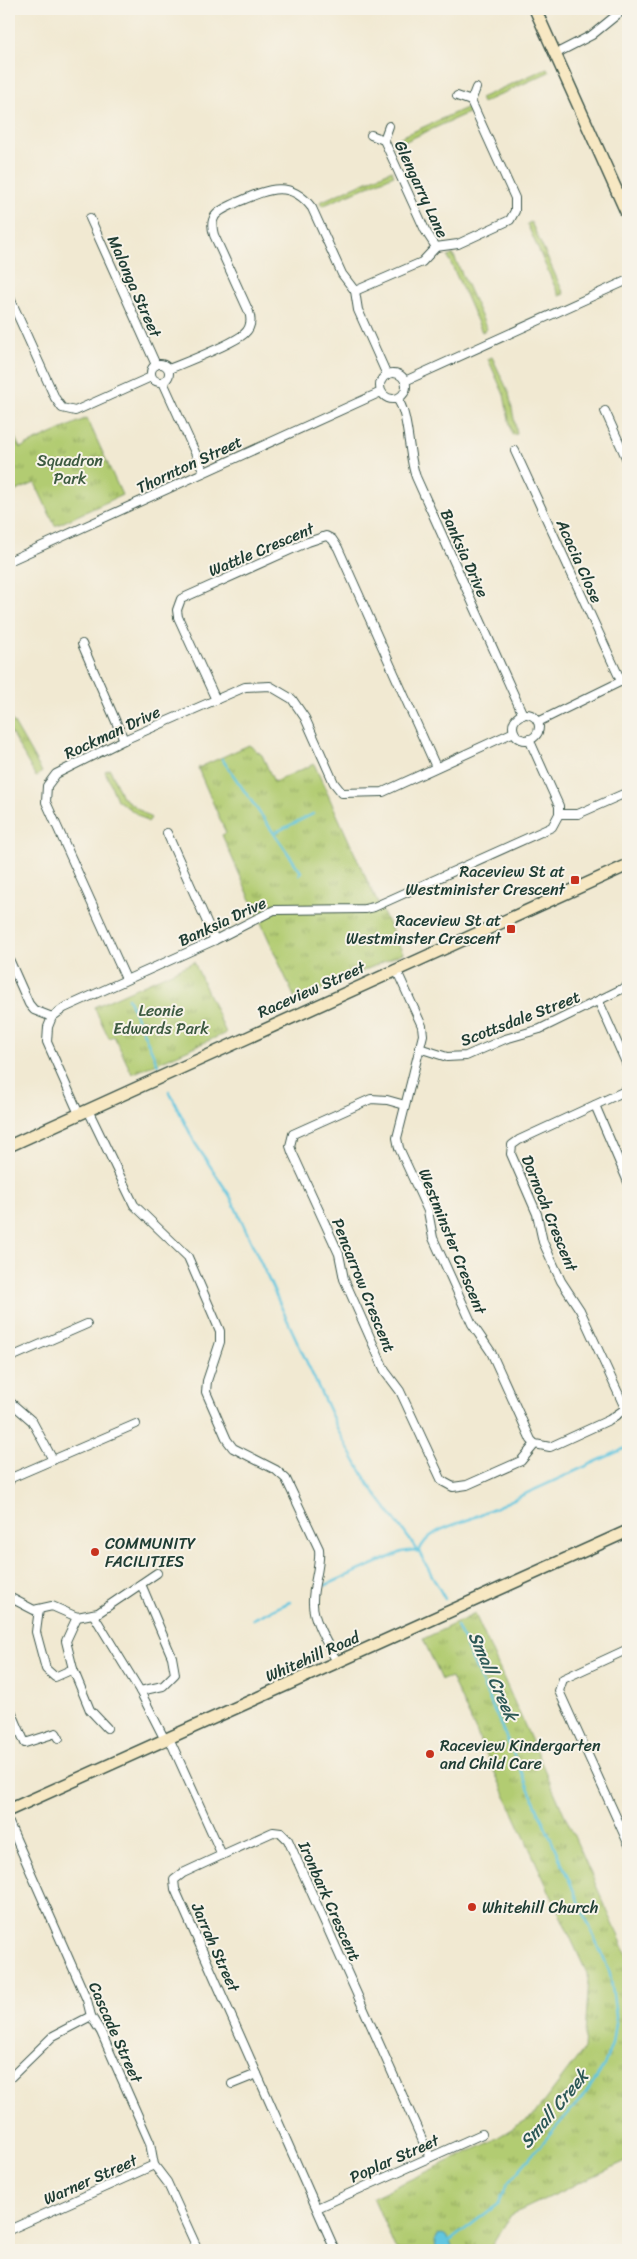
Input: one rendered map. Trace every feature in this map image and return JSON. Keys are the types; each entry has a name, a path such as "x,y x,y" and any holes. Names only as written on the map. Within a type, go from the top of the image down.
{"street":[{"path":"535,9 628,216"},
{"path":"555,54 592,35 624,9"},
{"path":"436,248 458,244 505,223 512,218 516,211 515,198 471,101 476,88"},
{"path":"457,96 471,101"},
{"name":"Glengarry Lane","path":"355,291 422,262 436,248 425,230 384,140 389,126"},
{"name":"Glengarry Lane","path":"371,135 384,140"},
{"path":"169,369 238,338 248,329 251,318 249,312 214,235 212,223 217,213 266,190 280,189 294,192 312,208 342,274 355,291 358,310 387,375"},
{"name":"Malonga Street","path":"90,218 156,364"},
{"path":"404,381 628,280"},
{"path":"9,296 55,398 62,408 74,411 151,377"},
{"path":"156,364 163,364 169,369 168,378 163,382 155,381 151,377 150,371 156,364"},
{"path":"387,375 399,375 404,381 405,392 397,399 389,399 381,392 380,384 387,375"},
{"path":"163,382 204,472"},
{"name":"Thornton Street","path":"9,561 381,392"},
{"name":"Banksia Drive","path":"397,399 403,411 410,459 416,476 523,715"},
{"path":"605,411 628,462"},
{"name":"Acacia Close","path":"515,451 625,680"},
{"name":"Wattle Crescent","path":"216,700 178,617 176,610 181,599 308,542 326,536 332,539 338,548 436,767"},
{"path":"82,644 124,740"},
{"path":"538,722 625,680"},
{"name":"Rockman Drive","path":"126,980 46,802 47,786 56,774 124,740 245,687 270,686 292,699 305,718 334,783 342,793 383,792 514,732"},
{"path":"523,715 532,716 538,722 538,731 529,740 522,739 514,732 514,723 523,715"},
{"path":"529,740 558,806 559,814 578,814 628,792"},
{"name":"Banksia Drive","path":"126,980 215,940 274,910 365,909 374,907 552,826 559,814"},
{"path":"167,833 215,940"},
{"name":"Raceview Street","path":"9,1146 628,865"},
{"path":"9,958 29,1004 34,1010 52,1017"},
{"name":"Westminster Crescent","path":"396,969 422,1026 423,1035 397,1138 399,1148 428,1211 433,1238 472,1324 491,1352 531,1440 535,1444"},
{"path":"126,980 64,1008 52,1017 46,1042 134,1205 179,1248 191,1266 220,1331 220,1342 207,1380 206,1392 226,1440 233,1448 276,1470 286,1479 319,1549 320,1559 312,1602 313,1612 337,1662"},
{"name":"Scottsdale Street","path":"419,1048 447,1057 466,1056 505,1039 540,1029 599,1002 628,986"},
{"path":"599,1002 628,1067"},
{"name":"Dornoch Crescent","path":"627,1407 580,1310 561,1281 543,1242 538,1214 511,1154 512,1145 519,1140 623,1092 628,1087"},
{"name":"Pencarrow Crescent","path":"405,1105 387,1100 371,1099 293,1134 290,1146 292,1152 338,1254 344,1278 385,1371 400,1391 442,1481 453,1487 467,1485 521,1461 535,1444"},
{"path":"595,1105 628,1182"},
{"path":"9,1358 88,1324"},
{"path":"9,1401 32,1421 53,1460"},
{"path":"535,1444 550,1447 612,1418 627,1407"},
{"path":"9,1482 11,1478 136,1424"},
{"name":"Whitehill Road","path":"9,1810 628,1530"},
{"path":"9,1597 34,1610 52,1606 77,1617 98,1613 157,1573"},
{"path":"140,1691 163,1686 175,1674 172,1657 141,1584"},
{"path":"39,1609 36,1632 46,1669 55,1677 74,1669"},
{"path":"93,1614 167,1739 222,1855"},
{"path":"77,1617 66,1642 90,1710 107,1728"},
{"path":"628,1649 563,1680 559,1691 628,1843"},
{"path":"9,1706 25,1743 56,1733 59,1738"},
{"name":"Cascade Street","path":"9,1823 87,2000 91,2016 101,2032 150,2143 154,2165 167,2182 198,2250"},
{"name":"Ironbark Crescent","path":"222,1855 273,1832 281,1833 288,1840 430,2157"},
{"name":"Jarrah Street","path":"222,1855 183,1873 174,1880 175,1889 335,2250"},
{"path":"9,2079 53,2036 91,2016"},
{"path":"232,2084 257,2074"},
{"name":"Poplar Street","path":"318,2208 482,2134"},
{"name":"Warner Street","path":"9,2230 154,2165"}],"green space":[{"path":"547,68 549,72 482,103 480,98"},
{"path":"468,107 470,112 395,146 392,141"},
{"path":"392,170 394,175 322,206 320,202"},
{"path":"531,222 564,294 559,296 527,224"},
{"path":"453,254 487,329 482,332 448,257"},
{"path":"492,357 509,393 517,434 512,435 504,395 488,359"},
{"name":"Squadron Park","path":"87,418 122,495 55,526 35,483 9,494 9,425 20,448"},
{"path":"9,717 42,772 36,777 9,729"},
{"path":"249,745 262,755 274,782 314,764 370,887 403,953 296,1001 222,835 226,833 198,768"},
{"path":"110,769 122,797 151,818 148,822 117,800 105,771"},
{"name":"Leonie Edwards Park","path":"194,962 226,1033 132,1074 114,1036 109,1038 94,1007"},
{"path":"475,1614 628,1957 628,2160 511,2215 489,2250 396,2250 373,2197 490,2142 533,2116 584,2049 589,1978 451,1677 442,1680 423,1639"}],"water":[{"path":"437,2235 447,2236 454,2250 436,2250 435,2239"}],"waterway":[{"path":"222,759 301,872 299,875"},
{"path":"274,833 313,814"},
{"path":"128,998 158,1065"},
{"path":"169,1091 195,1143 230,1196 340,1434 369,1485 419,1552"},
{"name":"Small Creek","path":"445,1599 419,1552 422,1545 433,1534 628,1447"},
{"path":"326,1585 402,1552 414,1550 418,1552"},
{"path":"253,1619 290,1602"},
{"name":"Small Creek","path":"450,2241 499,2203 507,2184 586,2093 603,2068 612,2044 616,2016 610,1973 457,1626"}],"place":[{"name":"Raceview St at Westminister Crescent","path":"575,880"},
{"name":"Raceview St at Westminster Crescent","path":"511,929"},
{"name":"COMMUNITY FACILITIES","path":"95,1552"},
{"name":"Raceview Kindergarten and Child Care","path":"430,1754"},
{"name":"Whitehill Church","path":"472,1907"}]}
